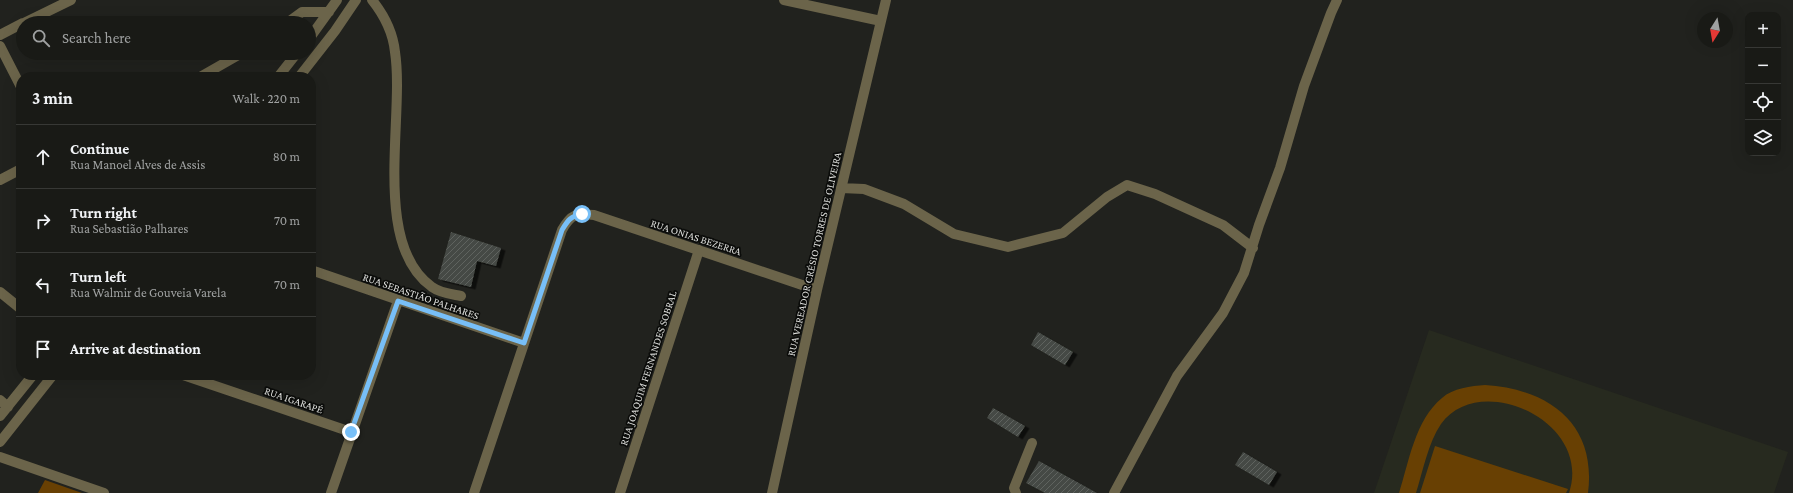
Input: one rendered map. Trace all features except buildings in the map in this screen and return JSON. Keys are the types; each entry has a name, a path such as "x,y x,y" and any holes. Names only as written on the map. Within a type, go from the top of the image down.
{"street":[{"path":"38,16 71,0"},
{"path":"316,30 338,0 354,3 316,55"},
{"path":"372,0 388,24 395,52 397,88 395,199 399,232 409,261 421,278 433,288 461,296"},
{"path":"784,0 881,21"},
{"name":"RUA VEREADOR CRÉSIO TORRES DE OLIVEIRA","path":"772,493 817,290 886,0"},
{"path":"1114,493 1177,376 1223,313 1244,273 1280,168 1304,86 1330,13 1337,0"},
{"path":"297,16 302,12 329,12"},
{"path":"0,35 16,27"},
{"path":"0,46 16,77"},
{"path":"209,72 230,60"},
{"path":"282,72 291,60"},
{"path":"303,72 312,60"},
{"path":"0,180 16,172"},
{"path":"841,188 864,189 904,204 954,234 1008,247 1063,233 1107,197 1127,185 1155,194 1223,225 1252,248"},
{"name":"RUA ONIAS BEZERRA","path":"524,343 562,230 568,220 573,216 582,214 594,215 817,290"},
{"name":"RUA JOAQUIM FERNANDES SOBRAL","path":"620,493 699,250"},
{"name":"RUA SEBASTIÃO PALHARES","path":"316,272 524,343"},
{"path":"0,292 16,305"},
{"path":"331,493 351,432 398,301"},
{"path":"474,493 524,343"},
{"path":"0,416 4,403 28,380"},
{"path":"0,442 49,380"},
{"name":"RUA IGARAPÉ","path":"198,380 351,432"},
{"path":"1016,493 1014,488 1032,443"},
{"path":"0,457 104,493"}],"shaded area":[{"path":"1429,330 1788,452 1774,493 1374,493"},
{"path":"1485,385 1508,388 1529,394 1548,403 1564,415 1576,430 1585,448 1589,469 1588,493 1569,493 1572,467 1564,444 1549,425 1528,411 1505,403 1480,402 1458,409 1441,424 1429,448 1416,493 1399,493 1414,442 1425,418 1433,407 1451,392 1468,387"},
{"path":"1435,446 1568,489 1566,493 1420,493"},
{"path":"45,480 82,493 38,493"}],"route":[{"path":"351,432 398,301 524,343 562,230 568,220 573,216 582,214"}]}
